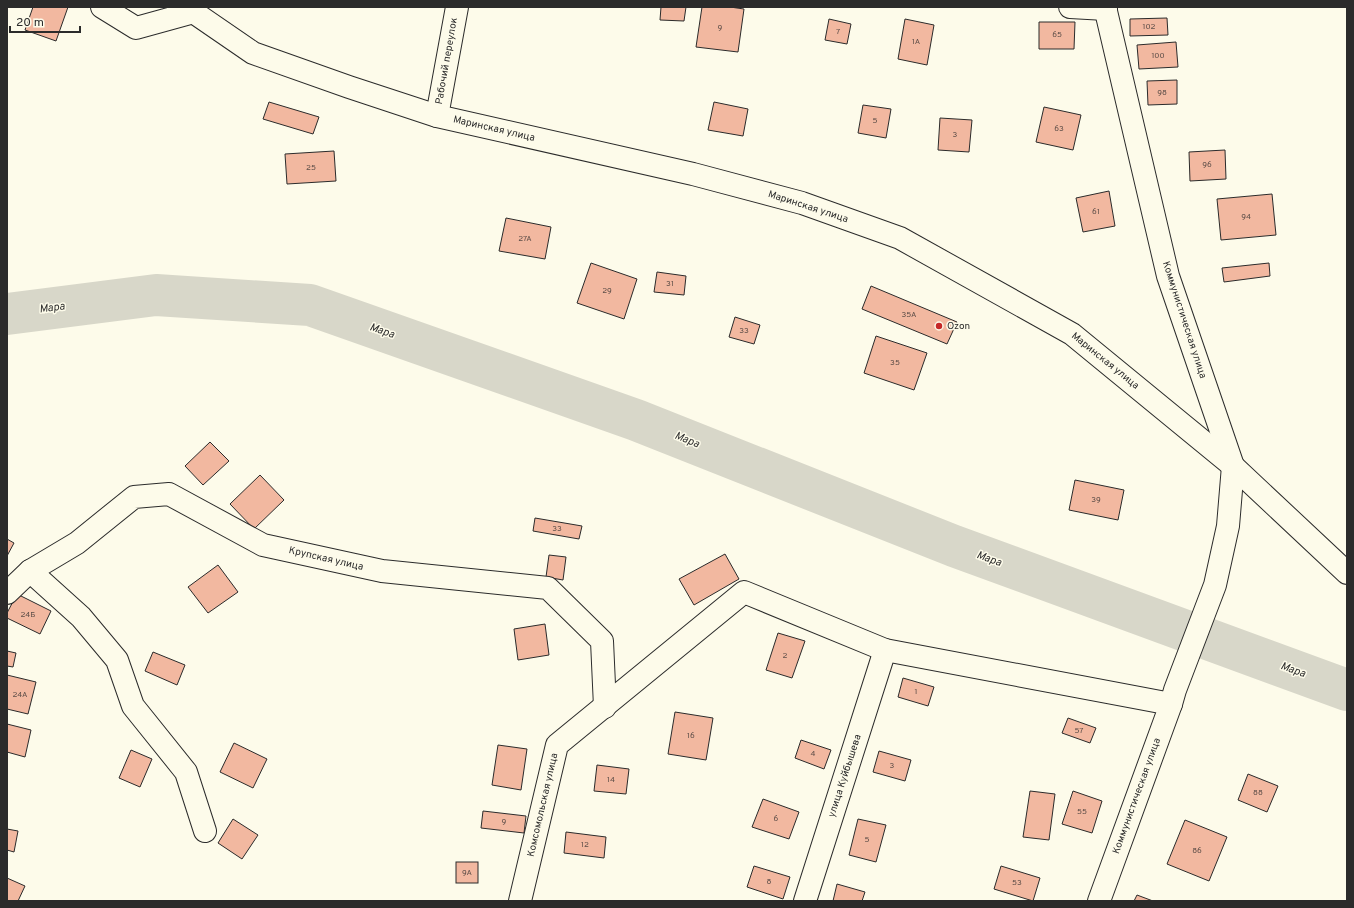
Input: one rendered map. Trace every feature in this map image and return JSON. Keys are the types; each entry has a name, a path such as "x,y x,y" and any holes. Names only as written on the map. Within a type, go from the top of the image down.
{"street":[{"path":"102,7 136,28 190,10"},
{"name":"Рабочий переулок","path":"437,116 457,7"},
{"path":"1070,7 1106,8"},
{"name":"Коммунистическая улица","path":"1099,901 1215,585 1228,526 1233,466 1168,276 1106,8"},
{"name":"Маринская улица","path":"190,10 253,53 437,116 693,174 802,203 900,238 1072,334 1233,466 1347,574"},
{"name":"Крупская улица","path":"7,593 30,572 77,543 134,497 169,494 263,545 382,572 548,588 602,641 605,707"},
{"path":"30,572 80,617 118,660 133,706 186,772 204,831"},
{"name":"Комсомольская улица","path":"520,901 557,745 744,592 885,650"},
{"path":"885,650 1173,697"},
{"name":"улица Куйбышева","path":"805,901 885,650"}],"building":[{"path":"33,7 68,7 56,41 25,30"},
{"path":"661,7 686,7 684,21 660,20"},
{"path":"702,7 730,7 744,9 738,52 696,47"},
{"path":"1167,18 1168,35 1130,36 1130,19"},
{"path":"829,19 851,24 847,44 825,40"},
{"path":"905,19 934,25 927,65 898,59"},
{"path":"1039,22 1075,22 1074,49 1039,49"},
{"path":"1176,42 1178,67 1139,69 1137,45"},
{"path":"1177,80 1177,104 1148,105 1147,81"},
{"path":"269,102 319,117 313,134 263,119"},
{"path":"714,102 748,109 743,136 708,130"},
{"path":"863,105 891,109 886,138 858,133"},
{"path":"1044,107 1081,115 1073,150 1036,142"},
{"path":"940,118 972,120 969,152 938,150"},
{"path":"1225,150 1226,179 1190,181 1189,152"},
{"path":"334,151 336,181 287,184 285,154"},
{"path":"1109,191 1115,226 1083,232 1076,198"},
{"path":"1272,194 1276,235 1221,240 1217,199"},
{"path":"506,218 551,227 545,259 499,251"},
{"path":"591,263 637,279 624,319 577,303"},
{"path":"1269,263 1270,276 1224,282 1222,268"},
{"path":"657,272 686,276 684,295 654,292"},
{"path":"871,286 957,322 947,344 862,309"},
{"path":"735,317 760,325 754,344 729,337"},
{"path":"876,336 927,353 914,390 864,373"},
{"path":"210,442 229,461 203,485 185,466"},
{"path":"260,475 284,500 254,529 230,504"},
{"path":"1075,480 1124,490 1118,520 1069,510"},
{"path":"535,518 582,526 579,539 533,531"},
{"path":"7,539 14,543 7,556"},
{"path":"725,554 739,579 694,605 679,579"},
{"path":"549,555 566,557 563,580 546,577"},
{"path":"218,565 238,592 208,613 188,587"},
{"path":"17,594 51,611 40,634 7,618 7,613"},
{"path":"545,624 549,655 518,660 514,629"},
{"path":"778,633 805,641 792,678 766,670"},
{"path":"7,651 16,653 13,667 7,666"},
{"path":"153,652 185,665 177,685 145,671"},
{"path":"7,675 36,682 28,714 7,709"},
{"path":"903,678 934,687 928,706 898,697"},
{"path":"675,712 713,718 706,760 668,754"},
{"path":"1068,718 1096,728 1090,743 1062,733"},
{"path":"7,724 31,730 25,757 7,752"},
{"path":"801,740 831,750 824,769 795,758"},
{"path":"234,743 267,759 253,788 220,772"},
{"path":"498,745 527,749 521,790 492,785"},
{"path":"131,750 152,759 140,787 119,778"},
{"path":"879,751 911,760 905,781 873,772"},
{"path":"597,765 629,769 626,794 594,791"},
{"path":"1248,774 1278,786 1267,812 1238,800"},
{"path":"1030,791 1055,794 1049,840 1023,837"},
{"path":"1073,791 1102,801 1092,833 1062,824"},
{"path":"763,799 799,812 789,839 752,827"},
{"path":"483,811 526,816 524,833 481,828"},
{"path":"233,819 258,835 242,859 218,843"},
{"path":"858,819 886,825 876,862 849,855"},
{"path":"1185,820 1227,837 1209,881 1167,864"},
{"path":"7,829 18,831 14,852 7,850"},
{"path":"566,832 606,837 604,858 564,853"},
{"path":"456,862 478,862 478,883 456,883"},
{"path":"754,866 790,877 783,899 747,887"},
{"path":"1001,866 1040,878 1033,901 994,889"},
{"path":"7,878 25,886 18,901 7,901"},
{"path":"837,884 865,892 862,901 833,901"},
{"path":"1137,895 1153,901 1134,901"}],"waterway":[{"name":"Мара","path":"7,314 156,295 310,305 636,420 954,546 1347,690"}],"place":[{"name":"Ozon","path":"939,326"}]}
